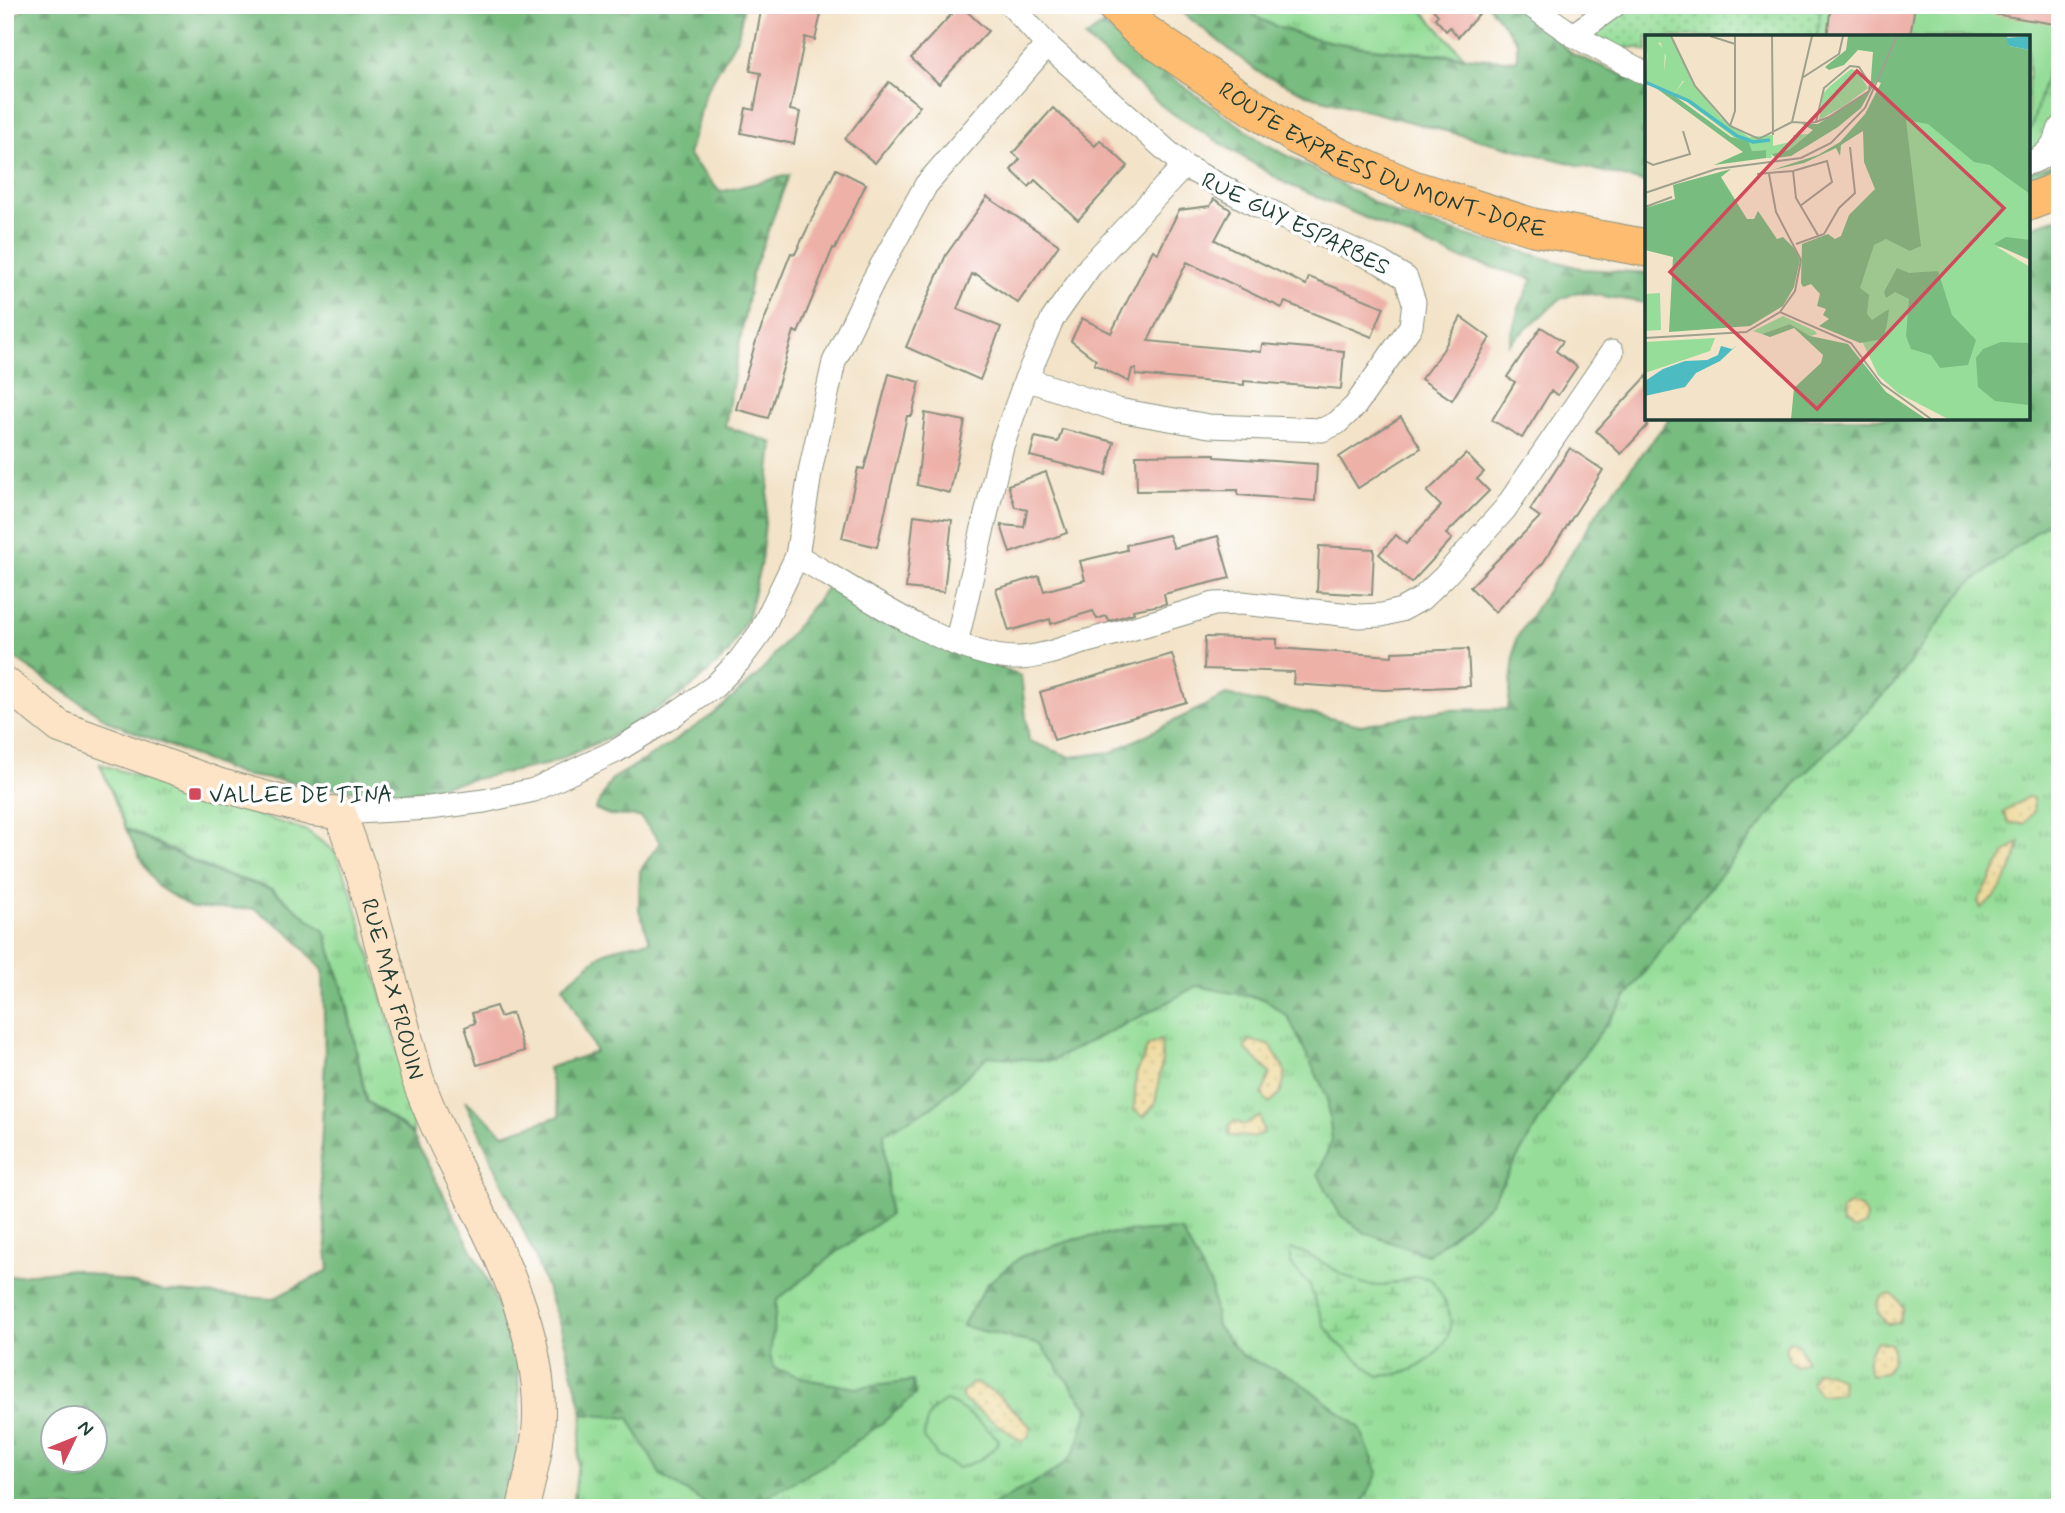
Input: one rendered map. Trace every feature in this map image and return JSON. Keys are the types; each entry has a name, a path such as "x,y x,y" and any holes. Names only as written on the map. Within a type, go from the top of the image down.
{"main road":[{"name":"ROUTE EXPRESS DU MONT-DORE","path":"1127,17 1230,93 1297,136 1354,163 1413,188 1533,227 1645,248"},
{"path":"2030,201 2060,190"}],"street":[{"name":"RUE GUY ESPARBES","path":"1011,5 1047,45 1184,166 1256,205 1380,262 1406,278 1414,302 1411,326 1355,406 1337,423 1322,430 1209,426 1118,410 1026,379"},
{"path":"1530,5 1573,35 1645,73"},
{"path":"1573,35 1615,5"},
{"path":"5,683 60,727 220,785 313,810 340,813 429,808 484,801 534,790 616,751 662,723 715,686 739,661 760,633 797,556 811,467 834,362 873,281 926,185 1047,45"},
{"path":"2030,162 2040,160 2057,139 2060,128"},
{"path":"956,644 1002,446 1026,379 1052,320 1090,266 1184,166"},
{"path":"797,556 924,629 956,644 998,657 1019,658 1214,604 1242,603 1359,616 1382,615 1401,610 1421,599 1505,509 1612,352"},
{"name":"RUE MAX FROUIN","path":"340,813 363,877 427,1106 507,1270 522,1311 535,1368 539,1414 535,1451 523,1508"}],"green space":[{"path":"28,5 744,5 738,36 706,92 688,155 720,192 789,175 752,274 725,426 773,443 761,562 748,616 728,654 688,690 614,735 549,764 391,796 241,775 110,722 5,652 5,25"},
{"path":"1173,5 1242,5 1264,21 1294,33 1331,42 1413,53 1517,61 1517,41 1488,5 1518,5 1572,54 1645,84 1645,182 1314,97 1258,72"},
{"path":"1242,5 1348,5 1360,12 1364,5 1417,5 1464,56 1380,49 1315,38 1261,19"},
{"path":"1627,5 1646,5 1648,9 1654,5 1821,5 1817,35 1645,35 1645,51 1637,47 1616,50 1597,39 1595,31"},
{"path":"1821,5 2060,5 2060,27 2030,131 2030,35 1817,35"},
{"path":"1103,25 1169,76 1264,143 1397,215 1583,269 1645,273 1645,303 1578,292 1560,299 1509,344 1519,308 1533,279 1453,256 1285,183 1167,110 1085,38"},
{"path":"2060,27 2060,107 2052,139 2030,156 2030,131"},
{"path":"2060,162 2060,170 2030,179 2030,171"},
{"path":"2060,217 2060,537 2047,523 1966,587 1892,686 1799,780 1683,920 1557,1091 1490,1204 1428,1255 1365,1233 1340,1215 1318,1174 1332,1140 1327,1096 1288,1017 1264,999 1196,986 1051,1061 988,1056 934,1106 884,1133 889,1215 777,1300 770,1356 774,1368 810,1380 856,1388 913,1381 915,1395 824,1465 747,1508 713,1508 661,1476 629,1418 583,1414 561,1328 534,1254 465,1100 504,1134 560,1116 548,1068 596,1052 563,986 603,953 650,941 639,910 640,871 660,842 640,817 609,815 595,809 611,780 715,713 760,673 831,582 932,640 1021,676 1029,741 1071,757 1112,752 1226,695 1361,725 1444,710 1508,709 1516,639 1601,507 1668,420 2030,420 2030,227"},
{"path":"2060,372 2060,1508 571,1508 583,1414 606,1416 570,1227 1426,833 2025,420 2030,420 2030,415"},
{"path":"100,764 307,831 335,852 349,884 413,1102 413,1133 367,1101 346,998 325,932 272,889 213,870 126,828"},
{"path":"126,829 214,872 271,889 325,932 345,997 366,1101 412,1134 485,1275 517,1353 520,1408 516,1462 501,1508 5,1508 5,1277 72,1269 163,1291 273,1299 329,1270 320,1172 325,1060 323,970 290,933 255,909 192,908 157,886"},
{"path":"1181,1230 1211,1286 1217,1326 1242,1356 1295,1378 1360,1428 1378,1473 1360,1508 989,1508 1055,1470 1072,1455 1088,1409 1041,1345 962,1326 987,1284 1022,1256 1076,1239 1121,1232"},
{"path":"1290,1249 1365,1284 1382,1286 1417,1277 1431,1279 1443,1297 1450,1316 1449,1334 1444,1343 1417,1367 1403,1373 1378,1376 1338,1343 1324,1325 1309,1284 1290,1264"},
{"path":"946,1401 966,1412 999,1440 987,1455 958,1468 938,1457 924,1438 929,1416"}],"sand":[{"path":"2027,797 2033,798 2034,811 2024,824 2010,823 2003,813"},
{"path":"2020,842 2015,860 2001,888 1981,908 1978,901 2005,854"},
{"path":"1161,1040 1162,1062 1155,1104 1144,1117 1134,1110 1136,1075 1148,1046"},
{"path":"1250,1040 1271,1046 1286,1073 1280,1094 1269,1103 1262,1095 1270,1073 1245,1048"},
{"path":"1260,1116 1263,1133 1252,1137 1229,1136 1230,1125 1234,1121 1244,1125"},
{"path":"1850,1204 1861,1208 1866,1216 1865,1225 1854,1230 1842,1224 1841,1211"},
{"path":"1891,1294 1903,1308 1899,1323 1887,1324 1878,1312 1877,1303 1883,1296"},
{"path":"1789,1341 1799,1345 1806,1361 1797,1366 1789,1360 1785,1349"},
{"path":"1877,1341 1891,1344 1892,1359 1885,1373 1870,1375 1868,1357"},
{"path":"1817,1371 1830,1373 1841,1380 1842,1393 1820,1395 1811,1382"},
{"path":"973,1383 989,1389 1011,1408 1031,1427 1029,1436 1021,1441 962,1399 962,1393"}],"building":[{"path":"762,5 823,5 815,40 805,37 790,110 800,112 794,144 741,133 746,108 754,110 761,73 750,71"},
{"path":"960,5 988,31 939,84 911,58"},
{"path":"1429,5 1470,5 1479,14 1458,37 1450,27 1446,31"},
{"path":"1831,5 1915,5 1910,35 1827,35"},
{"path":"1994,5 2058,5 2055,24 1993,14"},
{"path":"889,82 920,106 875,163 845,139"},
{"path":"1053,108 1095,146 1100,140 1128,166 1078,220 1035,180 1029,187 1011,170 1020,159 1013,153"},
{"path":"836,169 866,184 835,249 833,248 798,333 794,331 768,418 736,409 756,341 791,253 795,254"},
{"path":"987,197 1059,245 1018,303 976,274 972,274 957,309 1001,327 980,380 906,347 946,255"},
{"path":"1214,199 1231,210 1215,240 1306,285 1309,277 1384,307 1372,337 1285,302 1282,308 1187,262 1148,341 1261,352 1262,344 1344,351 1341,389 1244,381 1244,385 1136,375 1136,369 1132,369 1129,382 1094,364 1096,360 1071,341 1082,318 1111,333 1153,250 1158,253 1179,210 1210,206"},
{"path":"1461,317 1490,338 1452,400 1421,379 1443,350"},
{"path":"1541,327 1563,341 1556,351 1577,367 1558,395 1551,391 1522,438 1492,420 1515,382 1507,377"},
{"path":"889,374 920,382 912,416 907,416 877,547 842,538 858,468 864,469"},
{"path":"1645,378 1647,426 1621,454 1596,431"},
{"path":"925,413 965,421 950,493 917,485"},
{"path":"1401,417 1421,448 1358,488 1339,457"},
{"path":"1062,429 1114,442 1106,475 1030,456 1035,437 1058,442"},
{"path":"1570,448 1603,470 1543,563 1495,612 1470,587 1540,517 1530,510"},
{"path":"1215,454 1215,457 1317,464 1315,501 1238,495 1238,490 1137,491 1136,455"},
{"path":"1466,454 1484,472 1477,479 1489,491 1446,534 1452,539 1411,583 1379,554 1396,535 1406,544 1441,506 1427,492"},
{"path":"1046,472 1067,533 1010,553 1001,525 1024,527 1027,510 1015,507 1008,485"},
{"path":"914,515 952,520 944,592 906,588"},
{"path":"1169,535 1174,548 1218,536 1230,578 1164,594 1166,604 1133,610 1134,613 1109,621 1106,616 1097,619 1093,611 1051,624 1050,619 1009,631 996,589 1039,576 1044,591 1085,580 1080,561 1127,550 1126,545"},
{"path":"1319,546 1374,549 1372,595 1317,592"},
{"path":"1205,637 1277,639 1277,648 1392,656 1392,652 1468,649 1470,686 1384,690 1293,684 1294,672 1204,669"},
{"path":"1172,654 1186,702 1054,740 1040,692"},
{"path":"496,1006 500,1017 512,1013 524,1051 477,1065 465,1027 475,1023 472,1013"}],"place":[{"name":"VALLEE DE TINA","path":"195,794"}]}
